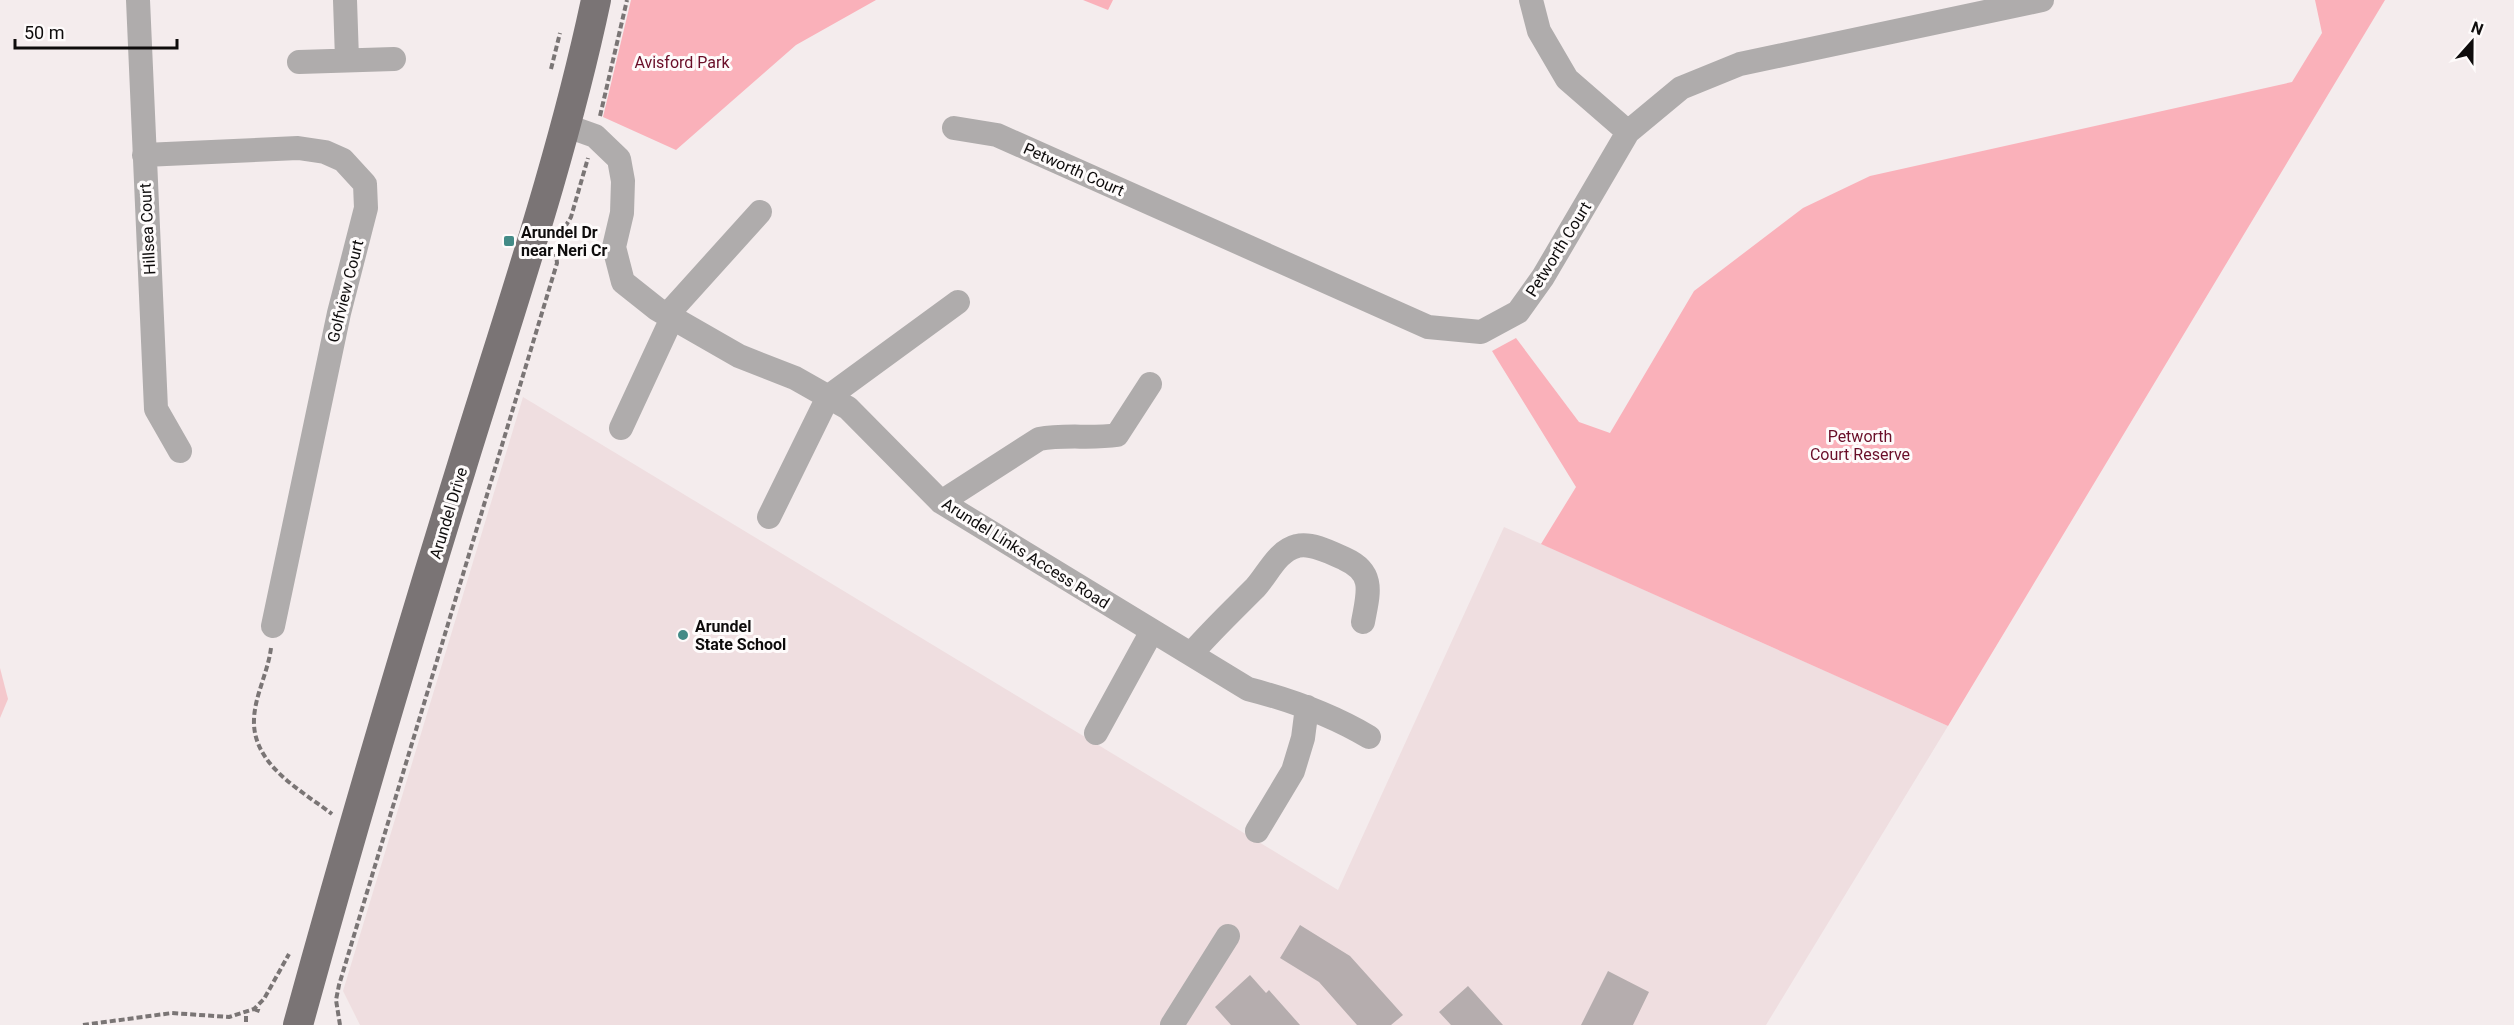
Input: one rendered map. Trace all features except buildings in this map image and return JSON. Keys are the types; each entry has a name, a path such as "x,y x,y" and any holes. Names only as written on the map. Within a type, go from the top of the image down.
{"main road":[{"name":"Arundel Drive","path":"298,1025 354,831 567,126 597,0"}],"street":[{"name":"Hillsea Court","path":"138,0 156,409 180,451"},
{"path":"345,0 347,59"},
{"path":"1531,0 1539,31 1567,80 1628,132"},
{"name":"Petworth Court","path":"954,128 997,135 1428,327 1481,332 1518,312 1543,278 1628,132 1680,88 1740,64 2042,0"},
{"path":"298,62 347,59 394,60"},
{"name":"Arundel Links Access Road","path":"567,126 595,136 619,159 623,182 622,213 614,247 623,282 669,316 739,356 795,378 848,408 941,502 1152,631 1248,689 1307,707 1342,721 1369,737"},
{"name":"Golfview Court","path":"144,155 298,148 325,152 344,160 364,184 365,210 339,313 273,626"},
{"path":"621,428 669,316 760,212"},
{"path":"769,517 828,397 958,302"},
{"path":"941,502 1039,439 1053,436 1094,439 1117,435 1150,384"},
{"path":"1191,654 1225,615 1255,587 1282,554 1297,546 1313,547 1346,559 1362,569 1367,580 1368,592 1363,622"},
{"path":"1096,734 1152,631"},
{"path":"1257,831 1293,771 1303,738 1307,707"},
{"path":"1172,1025 1228,936"}],"path":[{"path":"561,233 571,217 595,136 627,0"},
{"path":"340,1025 336,1000 339,985 557,263 556,252"},
{"path":"273,626 269,660 254,719 258,747 275,770 354,831"},
{"path":"83,1025 172,1013 229,1017 254,1009 262,1012"},
{"path":"246,1012 246,1022"}],"shaded area":[{"name":"Arundel State School","path":"523,397 1338,890 1504,527 1948,726 1766,1025 360,1025 343,991"},
{"path":"0,668 8,699 0,718"}],"green space":[{"name":"Avisford Park","path":"631,0 876,0 796,45 676,150 603,117"},
{"path":"1083,0 1113,0 1108,10"},
{"name":"Petworth Court Reserve","path":"2315,0 2385,0 1948,726 1541,544 1576,487 1492,351 1516,338 1579,422 1610,433 1694,291 1803,208 1870,176 2292,82 2322,33"}],"place":[{"name":"Arundel Dr near Neri Cr","path":"509,241"},
{"name":"Arundel State School","path":"683,635"}]}
